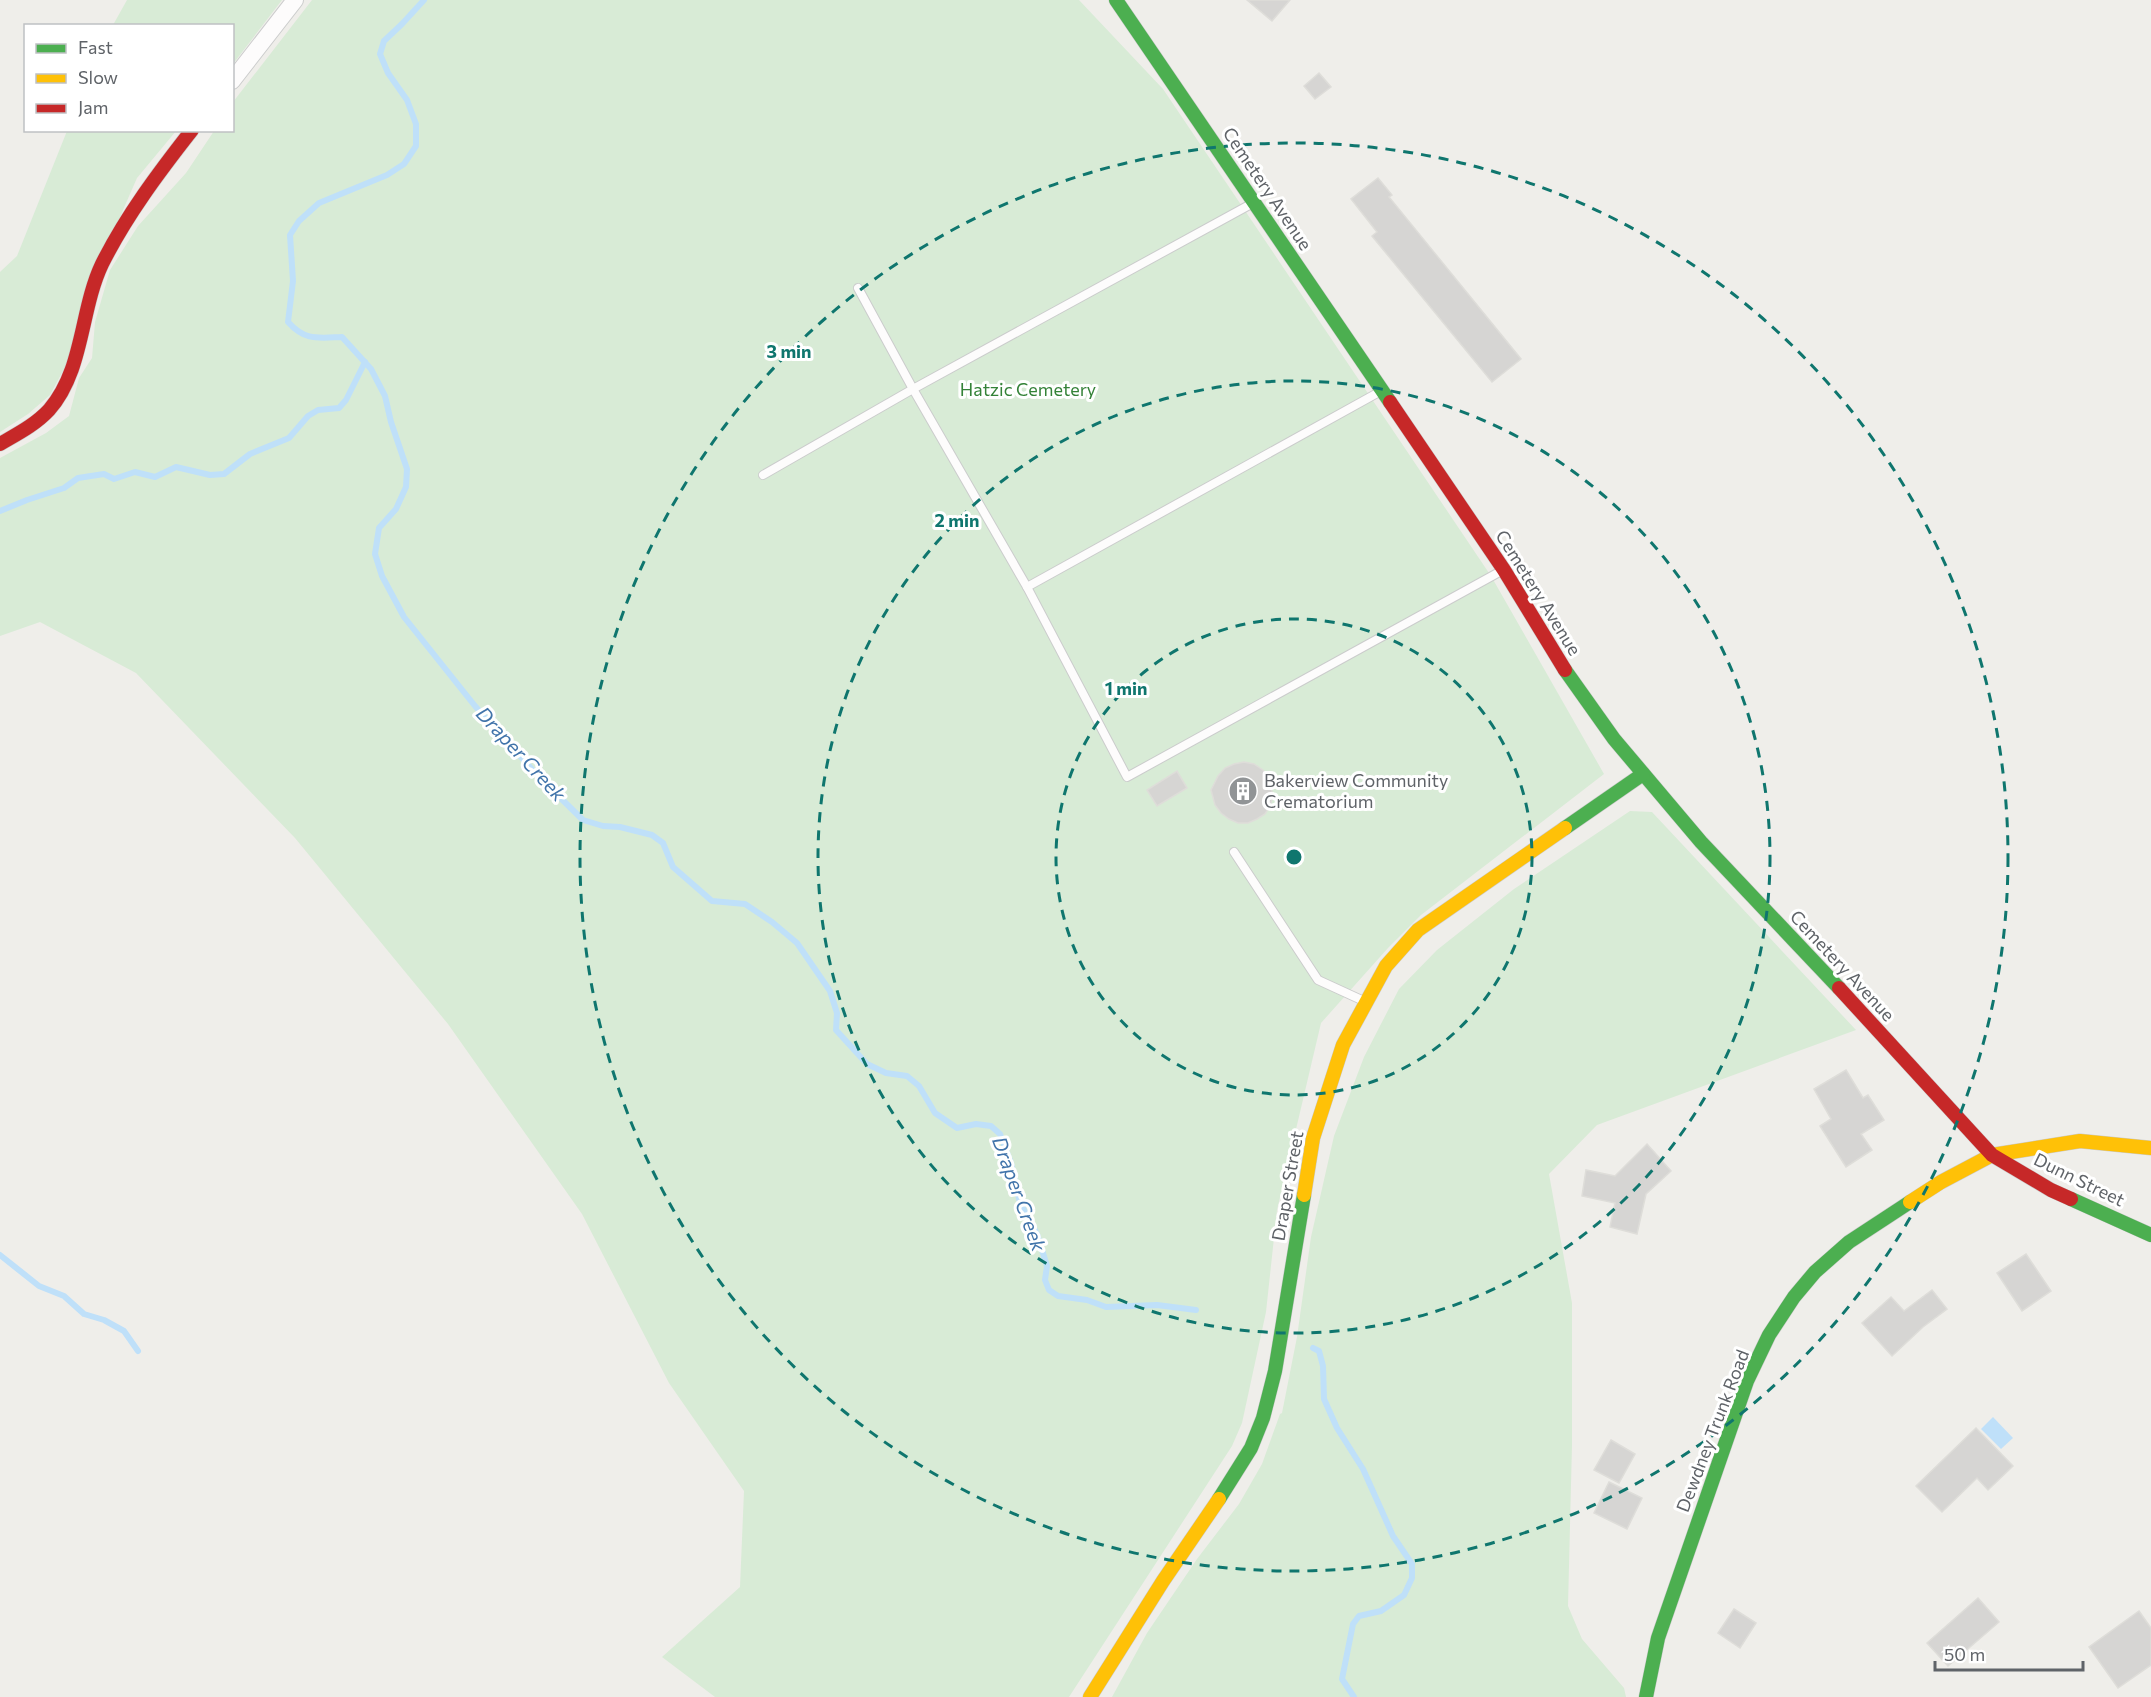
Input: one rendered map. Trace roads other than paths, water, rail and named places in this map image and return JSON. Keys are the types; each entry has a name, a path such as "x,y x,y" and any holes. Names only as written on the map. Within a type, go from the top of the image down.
{"street":[{"path":"234,78 295,0"},
{"name":"Cemetery Avenue","path":"1116,0 1503,570 1564,669 1614,739 1701,842 1992,1155"},
{"path":"0,444 38,423 60,396 70,374 101,267 163,167 190,132"},
{"name":"Draper Street","path":"1090,1697 1251,1448 1263,1418 1275,1371 1313,1138 1343,1044 1386,966 1418,930 1643,774"},
{"name":"Dewdney Trunk Road","path":"1647,1697 1658,1638 1747,1381 1769,1335 1794,1297 1815,1272 1849,1242 1941,1182 1992,1155 2080,1141 2151,1148"},
{"name":"Dunn Street","path":"1992,1155 2051,1190 2151,1235"}],"lane":[{"path":"763,475 913,388 1254,202"},
{"path":"858,288 1027,587 1127,777 1503,570"},
{"path":"1027,587 1382,391"},
{"path":"1234,852 1318,980 1366,1002"}],"water":[{"path":"1993,1417 2013,1438 2001,1449 1981,1429"}],"waterway":[{"name":"Draper Creek","path":"424,0 384,41 380,54 388,73 407,100 416,124 416,146 404,164 387,175 319,203 299,221 290,235 293,281 288,322 300,332 312,337 342,337 371,369 385,396 407,469 406,487 396,509 379,528 375,554 382,576 404,617 475,706 539,777 583,820 652,835 663,843 673,867 712,901 745,904 772,922 797,943 830,991 837,1013 836,1030 867,1064 886,1073 907,1076 919,1086 935,1113 957,1128 976,1124 991,1126 1000,1134 1011,1163 1020,1203 1037,1234 1047,1266 1045,1280 1049,1290 1058,1296 1087,1300 1106,1307 1157,1305 1196,1310"},
{"path":"0,511 64,488 78,478 104,474 114,479 135,472 155,477 176,467 210,475 224,474 250,454 289,438 308,416 318,410 339,408 346,400 365,362"},
{"path":"0,1255 39,1286 64,1296 84,1314 104,1320 124,1331 138,1351"},
{"name":"Draper Creek","path":"1313,1348 1319,1351 1323,1366 1324,1399 1337,1428 1363,1469 1393,1536 1412,1564 1412,1578 1404,1595 1381,1611 1359,1616 1353,1624 1342,1679 1354,1697"}],"place":[{"name":"Bakerview Community Crematorium","path":"1243,791"}],"park label":[{"name":"Hatzic Cemetery","path":"1028,390"}]}
